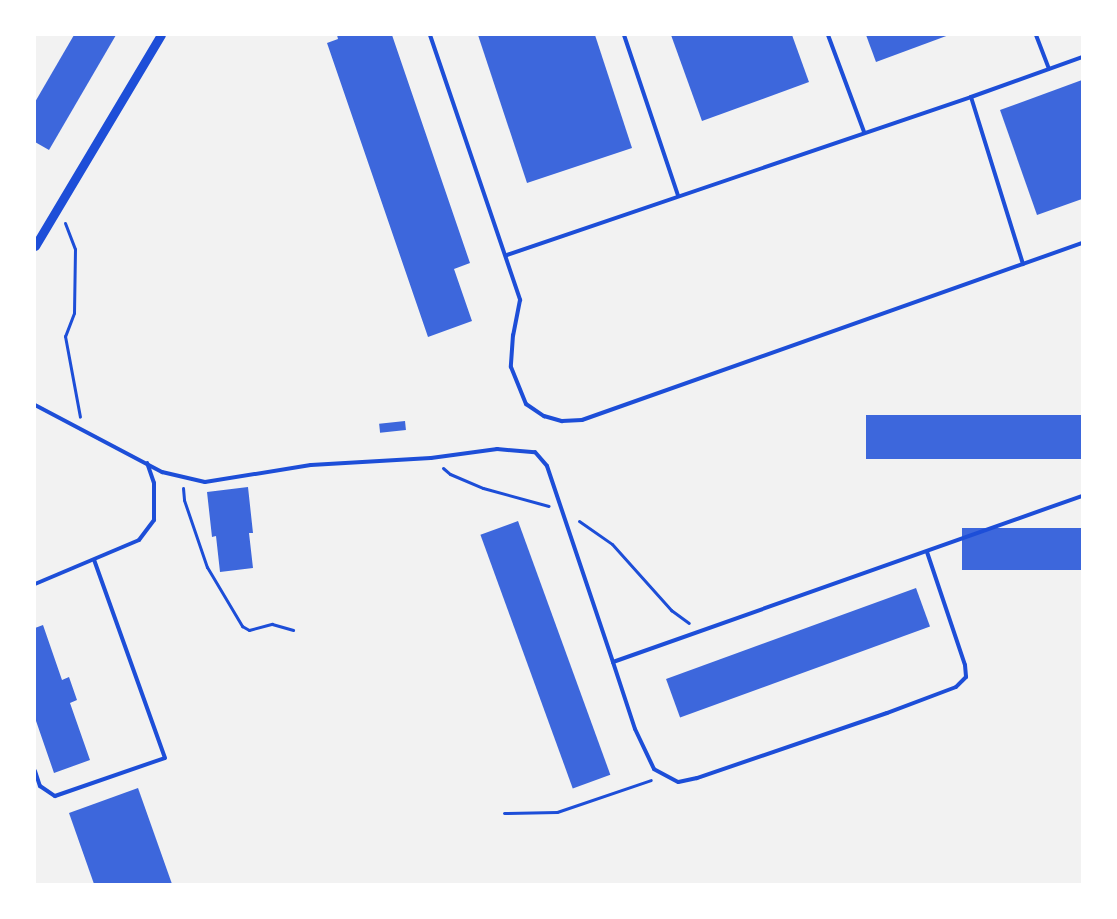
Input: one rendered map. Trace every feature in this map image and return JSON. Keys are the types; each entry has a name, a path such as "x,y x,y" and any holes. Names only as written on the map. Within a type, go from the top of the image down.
{"street":[{"path":"35,246 160,35"}],"lane":[{"path":"430,35 507,255 520,300 513,335 511,367 526,404 544,416 562,421 582,420 806,343 1082,243"},
{"path":"624,35 678,195"},
{"path":"828,35 864,132"},
{"path":"1036,35 1049,69"},
{"path":"507,255 678,195 971,97 1082,57"},
{"path":"971,97 1023,264"},
{"path":"35,405 82,428 162,472 205,482 312,464 431,458 497,449 535,452 547,466 636,729 654,769 678,782 697,778 887,714 956,686 966,676 965,665 927,552"},
{"path":"35,584 139,540 154,520 154,483 147,463"},
{"path":"613,662 1082,496"},
{"path":"35,771 40,786 55,796 165,758 94,560"},
{"path":"35,790 40,786"}],"path":[{"path":"59,206 75,249 74,313 65,336 82,428"},
{"path":"183,477 184,500 208,567 242,626 249,630 272,624 293,630"},
{"path":"504,813 557,812 664,776"}],"building":[{"path":"74,35 116,35 49,150 35,142 35,102"},
{"path":"337,35 392,35 470,263 454,269 472,321 428,337 327,43 338,39"},
{"path":"478,35 595,35 632,148 527,183"},
{"path":"671,35 792,35 809,82 702,121"},
{"path":"866,35 949,35 876,62"},
{"path":"1082,80 1082,199 1037,215 1000,110"},
{"path":"866,415 1082,415 1082,459 866,459"},
{"path":"405,421 406,430 380,433 379,424"},
{"path":"248,487 253,533 249,533 253,568 220,572 216,536 212,537 207,492"},
{"path":"518,521 610,775 573,788 480,535"},
{"path":"962,528 1082,528 1082,570 962,570"},
{"path":"916,588 930,627 680,718 666,679"},
{"path":"43,625 62,680 69,677 77,700 70,703 90,760 54,773 35,718 35,628"},
{"path":"138,788 172,884 94,884 69,813"}]}
